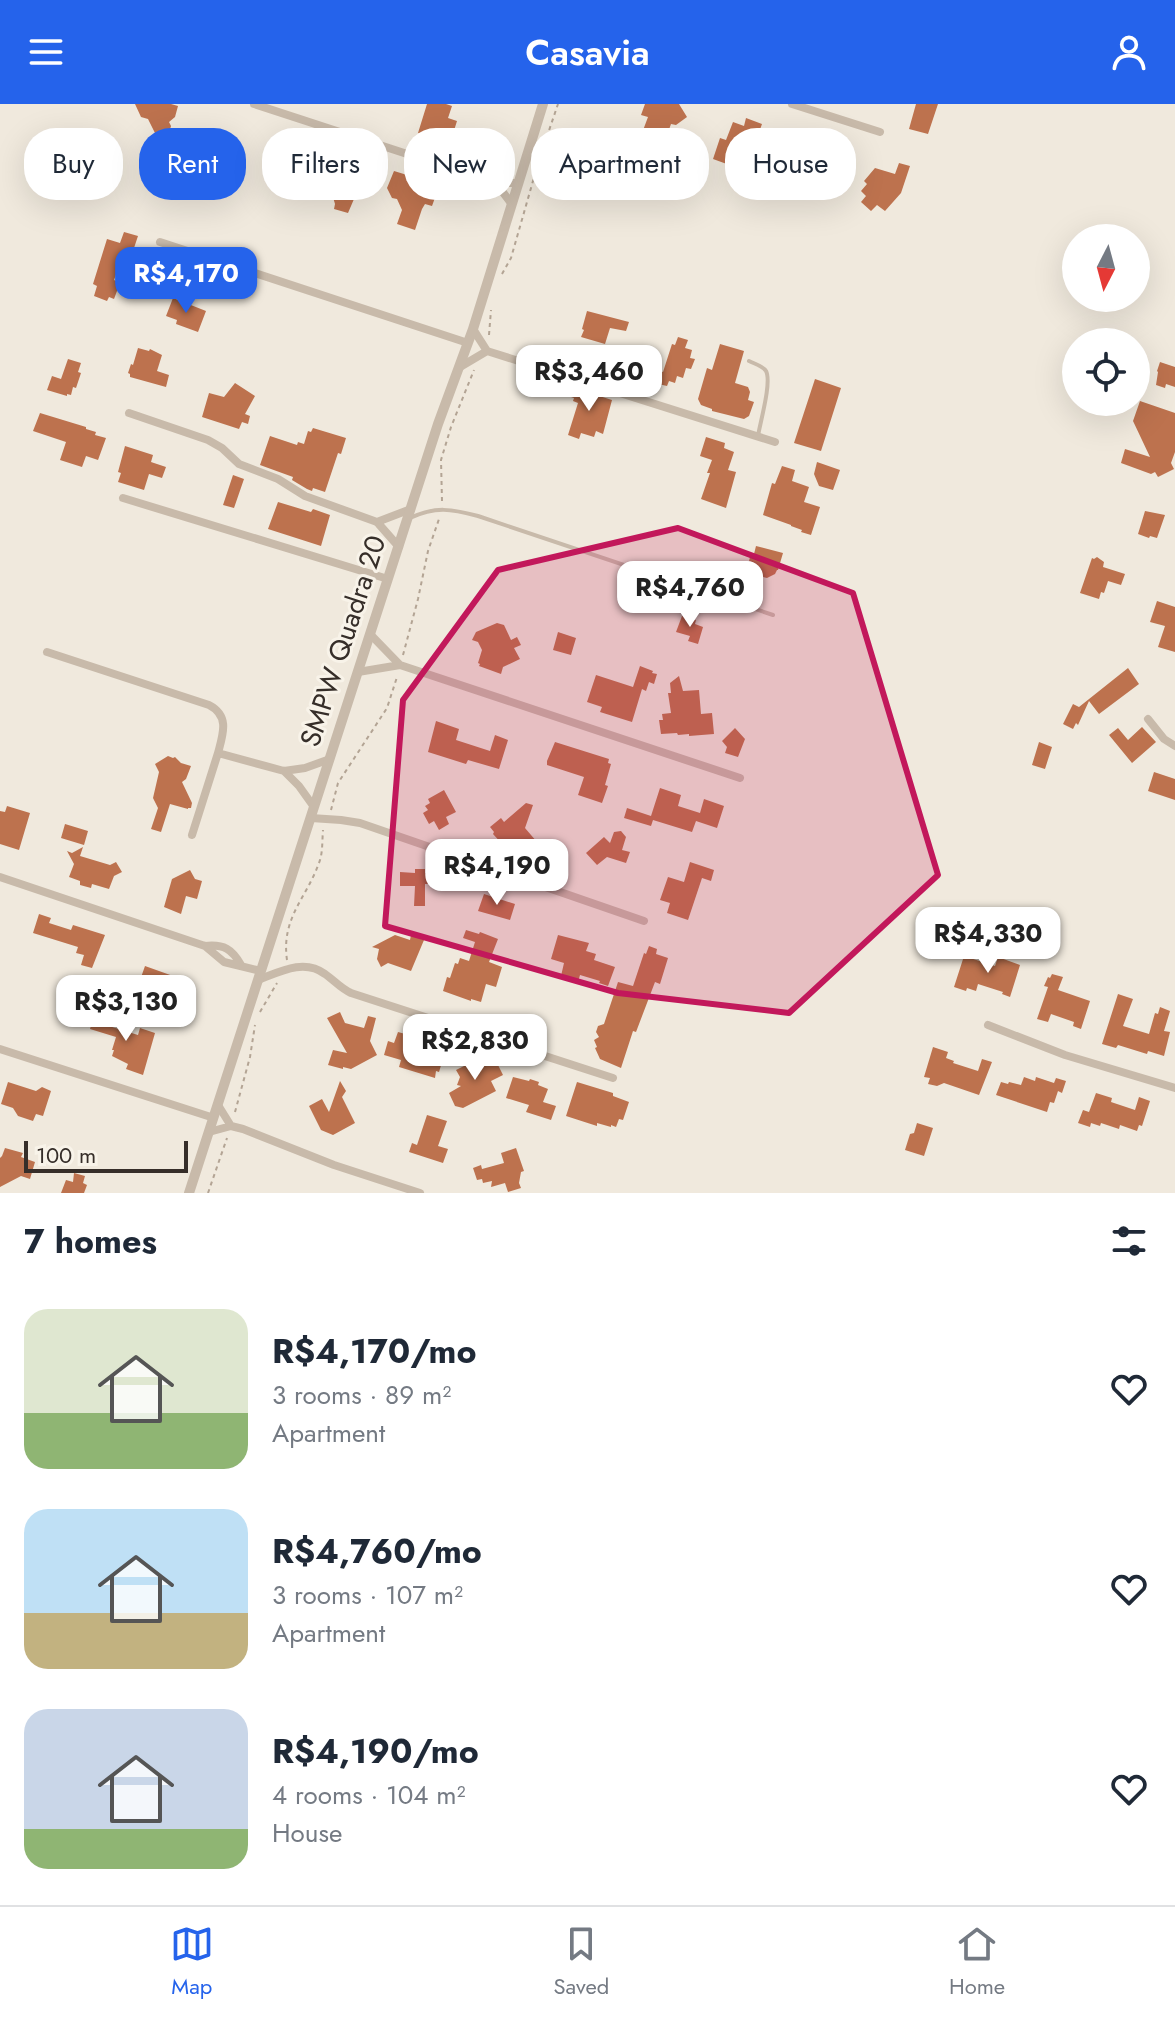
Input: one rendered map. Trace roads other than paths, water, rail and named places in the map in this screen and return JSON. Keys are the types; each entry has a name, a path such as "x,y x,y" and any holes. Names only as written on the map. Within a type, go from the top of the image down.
{"street":[{"path":"254,104 404,153"},
{"name":"SMPW Quadra 20","path":"189,1193 438,424 473,329 543,104"},
{"path":"792,104 880,132"},
{"path":"160,242 468,343"},
{"path":"473,329 487,351 775,442"},
{"path":"460,367 487,351"},
{"path":"129,413 208,440 239,464 278,479 305,496 377,522 399,547"},
{"path":"123,498 388,579"},
{"path":"377,522 410,514"},
{"path":"370,634 400,665 740,778"},
{"path":"47,652 209,705 221,714 223,724 218,753 192,835"},
{"path":"358,672 400,665"},
{"path":"1148,719 1164,739 1175,746"},
{"path":"218,753 284,771 330,759"},
{"path":"284,771 313,812 360,823 644,921"},
{"path":"0,877 205,946 229,949 241,965"},
{"path":"205,946 219,959 241,965 259,975 288,968 316,969 351,993 613,1078"},
{"path":"988,1025 1065,1055 1175,1088"},
{"path":"0,1049 214,1118"},
{"path":"218,1105 231,1126"},
{"path":"209,1132 231,1126 420,1193"}],"lane":[{"path":"749,361 767,373 768,383 758,436"},
{"path":"410,514 435,510 463,512 497,521 773,615"}]}
